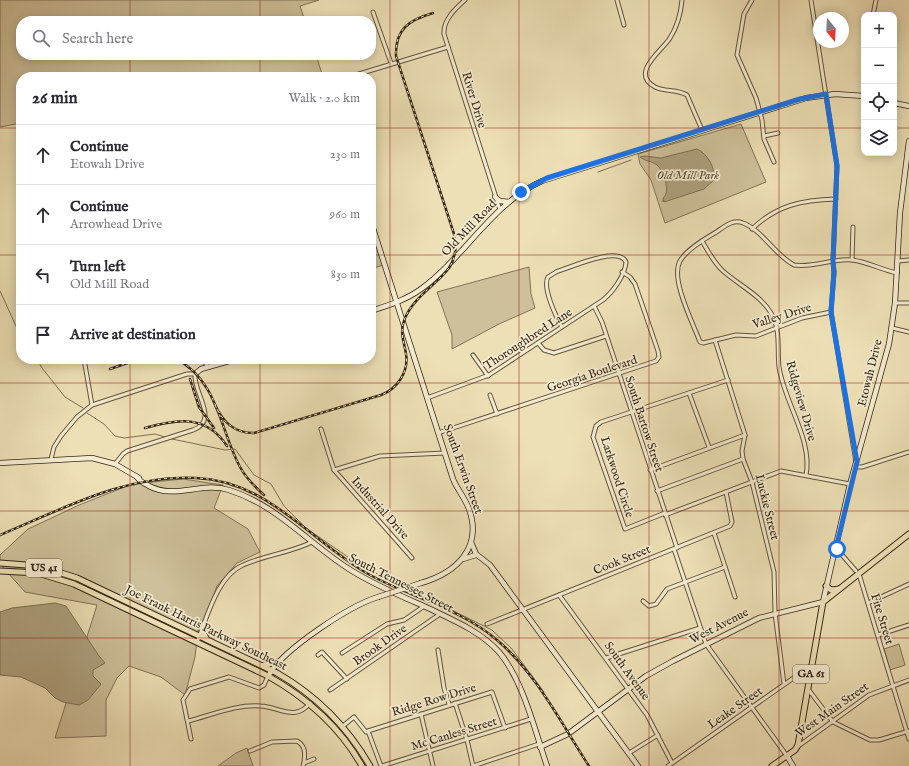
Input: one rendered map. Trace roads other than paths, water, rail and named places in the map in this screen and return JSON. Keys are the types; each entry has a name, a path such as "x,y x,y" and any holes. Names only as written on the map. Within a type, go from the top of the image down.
{"main road":[{"name":"West Avenue","path":"823,602 840,589 857,572 909,534"},
{"name":"Joe Frank Harris Parkway Southeast","path":"0,564 39,566 136,605 230,658 284,677 313,697 344,728 370,766"},
{"name":"Joe Frank Harris Parkway Southeast","path":"0,571 43,575 85,585 124,608 143,612 198,639 207,639 259,664 310,704 330,722 348,744 362,766"},
{"path":"826,586 831,590 840,589"},
{"name":"Etowah Drive","path":"797,747 823,602"},
{"path":"202,630 207,639"},
{"path":"198,639 244,656"},
{"path":"259,664 269,665 279,661 279,669 284,677"},
{"path":"270,673 299,691 344,728"},
{"path":"330,722 337,727 352,744 366,766"},
{"name":"West Main Street","path":"772,766 797,747"}],"street":[{"name":"River Drive","path":"465,0 452,13 444,27 448,47 500,210"},
{"path":"617,0 624,25"},
{"path":"682,0 673,32 665,45 648,62 647,77 651,84 656,87 677,90 687,95 702,130"},
{"path":"752,0 744,14 737,56 754,92 760,112 764,136 774,162"},
{"path":"811,0 837,166 833,261 834,272 831,312 856,464 862,467 909,452"},
{"path":"874,12 876,0"},
{"path":"373,12 374,16"},
{"path":"376,20 391,63"},
{"path":"364,72 448,47"},
{"name":"Old Mill Road","path":"376,309 396,303 414,294 430,282 509,202 525,189 547,178 806,98 826,94 861,96"},
{"path":"897,104 909,106"},
{"path":"764,136 778,133"},
{"name":"Etowah Drive","path":"823,602 850,484 885,362 892,328 898,261 900,212 909,141"},
{"path":"495,197 502,201 509,202"},
{"path":"752,229 765,216 792,205 809,200 836,200"},
{"path":"715,340 706,343 700,342 678,279 680,261 702,241 731,222 737,221 744,223 794,265 803,266 833,261 852,260 897,273"},
{"path":"852,260 853,227"},
{"name":"South Erwin Street","path":"376,238 454,482 470,514 472,526 470,540 467,551 462,559"},
{"name":"Ridgeview Drive","path":"702,241 715,262 722,270 762,302 771,314 779,339 779,368 807,456 806,475"},
{"path":"562,327 556,315 547,288 547,280 550,275 612,255 621,257 626,261 626,266 622,272"},
{"path":"898,261 909,260"},
{"name":"Thoroughbred Lane","path":"427,398 488,376 594,306 611,292 622,272"},
{"name":"Georgia Boulevard","path":"438,433 654,363 659,355 634,282 622,272"},
{"path":"895,302 909,302"},
{"name":"South Bartow Street","path":"594,306 619,374 630,413 665,514 685,582 706,644 787,756"},
{"name":"Valley Drive","path":"715,340 736,335 756,336 802,318 831,312"},
{"path":"892,328 909,332"},
{"path":"538,343 544,350 554,353 606,336"},
{"name":"Luckie Street","path":"715,340 745,435 742,451 743,459 752,482 774,572 775,613 784,684"},
{"path":"473,354 488,376"},
{"path":"85,364 92,405"},
{"path":"51,460 54,447 61,436 77,417 92,405 187,374 195,374 208,367 218,364"},
{"path":"115,464 127,451 193,430 202,424 206,413 196,386 195,374"},
{"name":"Larkwood Circle","path":"665,514 625,529 593,437 596,426 601,422 728,380"},
{"path":"689,393 709,447"},
{"path":"490,395 497,414"},
{"name":"Industrial Drive","path":"321,429 334,470 412,558"},
{"path":"650,470 745,435"},
{"name":"Industrial Drive","path":"334,470 375,457 445,453"},
{"name":"South Tennessee Street","path":"0,463 92,458 115,464 146,484 164,491 184,491 209,486 232,491 272,510 342,565 363,578 476,632 499,653 515,677 547,766"},
{"path":"657,491 743,459"},
{"path":"665,514 781,472 806,475 850,484"},
{"name":"Cook Street","path":"487,624 676,549 732,525 726,492"},
{"path":"714,532 735,597"},
{"path":"470,540 472,548 477,555"},
{"path":"198,639 221,584 233,570 244,564 312,542"},
{"name":"Fite Street","path":"836,548 857,572 878,635 892,686 908,731 909,739"},
{"path":"467,551 477,555 489,563 638,766"},
{"path":"191,739 184,707 184,696 192,688 231,677 259,688 264,685 270,673 279,661 351,609 378,597 445,574 462,559 477,555"},
{"path":"643,601 649,606 656,604 667,589 725,567"},
{"path":"868,603 909,584"},
{"name":"South Avenue","path":"559,595 647,715 672,763"},
{"name":"West Avenue","path":"540,745 562,738 654,671 706,644 754,620 775,613 823,602"},
{"path":"342,653 387,624 404,620 423,607"},
{"name":"Brook Drive","path":"330,690 440,614"},
{"path":"878,635 909,625"},
{"path":"606,658 700,628"},
{"path":"438,650 444,688 449,704"},
{"path":"318,655 322,652 347,679"},
{"name":"Leake Street","path":"668,766 812,665"},
{"name":"West Main Street","path":"797,747 869,695 909,680"},
{"path":"808,689 833,722 874,741 908,731"},
{"name":"Ridge Row Drive","path":"368,731 449,704 492,692 505,728"},
{"path":"455,703 467,740 473,766 540,745"},
{"path":"188,721 224,710 247,706 269,706 285,712 295,713 305,709 310,704"},
{"path":"421,714 433,766"},
{"path":"344,728 354,718 366,732 368,731 382,766"},
{"name":"Mc Canless Street","path":"382,766 531,719"},
{"path":"629,753 658,736"},
{"path":"250,751 272,742 297,741 305,750 304,764"},
{"path":"787,756 793,766"},
{"path":"304,764 314,759"}],"waterway":[{"path":"598,172 631,160"},
{"path":"0,291 16,326"},
{"path":"40,364 65,397 83,408"},
{"path":"87,413 104,424 115,436 124,438 155,434 165,437"},
{"path":"172,439 225,450 235,449 254,475 271,484 284,506 306,528 361,566 404,587"},
{"path":"409,589 492,630 512,649 544,692"}],"railway":[{"path":"215,405 222,417 235,429 254,433 381,395 392,389 401,379 406,367 406,354 402,332 405,318 419,297 449,268 455,251 454,234 396,56 398,39 405,27 417,19 433,13"},
{"path":"110,369 124,364"},
{"path":"184,364 190,368 201,380 209,393 240,467 245,475 264,495"},
{"path":"190,379 199,407 214,428"},
{"path":"145,428 179,421 200,424 210,428 227,446"},
{"path":"0,535 95,495 120,487 145,482 170,478 196,478 222,482 246,490 268,501 370,575 468,620 497,640 511,653 536,683 589,766"}],"park label":[{"name":"Old Mill Park","path":"688,175"}]}
